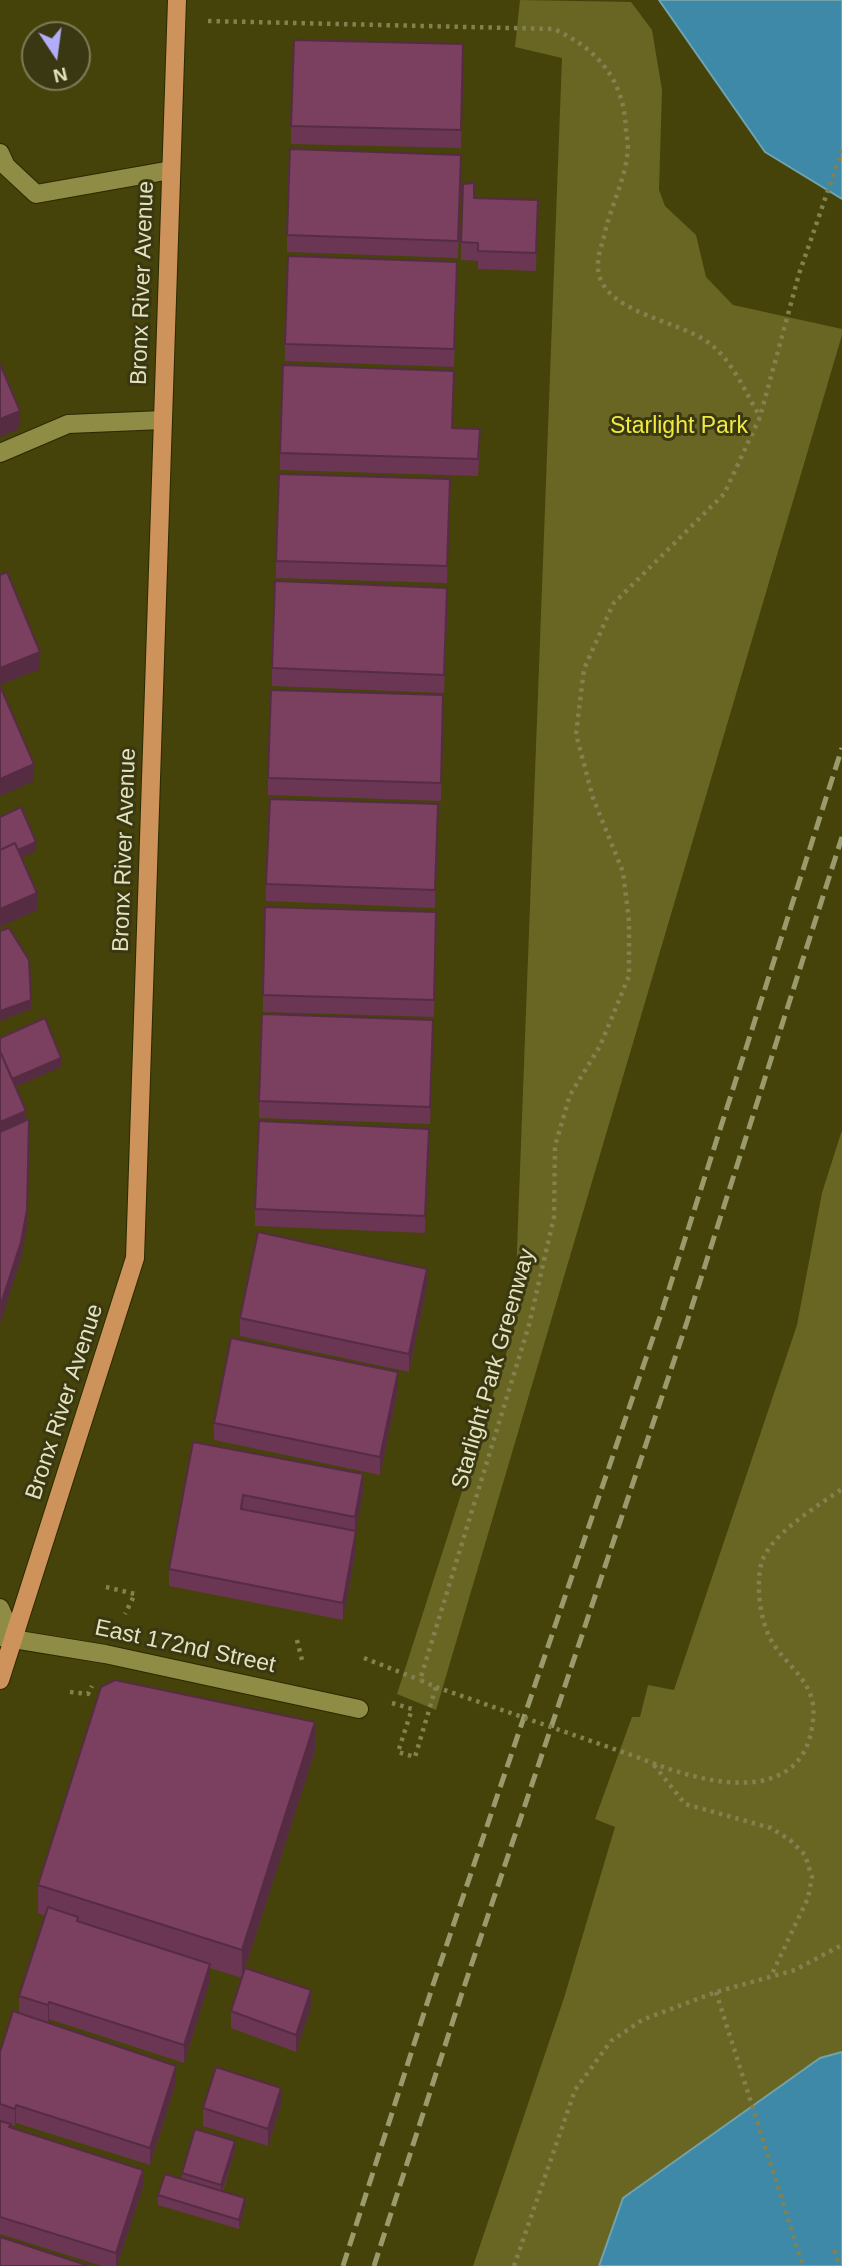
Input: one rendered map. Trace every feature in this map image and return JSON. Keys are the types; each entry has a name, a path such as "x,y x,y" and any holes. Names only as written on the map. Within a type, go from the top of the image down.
{"main road":[{"name":"Bronx River Avenue","path":"0,1680 7,1638 135,1258 177,0"}],"street":[{"path":"0,153 6,166 36,194 171,170"},
{"path":"0,453 68,424 163,420"},
{"path":"0,1608 7,1638"},
{"name":"East 172nd Street","path":"7,1638 105,1654 359,1710"}],"path":[{"path":"176,21 554,29 579,41 600,58 613,76 625,109 628,157 600,246 597,267 600,278 616,300 683,327 711,344 732,370 760,417"},
{"name":"Starlight Park Greenway","path":"420,1680 529,1325 554,1217 555,1146 570,1095 600,1046 629,976 629,921 623,872 593,798 576,734 584,669 613,604 724,494 760,417 799,274 842,150"},
{"path":"364,1658 436,1687 653,1764 727,1783 756,1783 785,1774 799,1759 809,1742 812,1701 794,1667 770,1639 760,1601 761,1562 790,1525 842,1489"},
{"path":"106,1587 135,1594 125,1615"},
{"path":"70,1692 88,1693"},
{"path":"653,1764 685,1804 771,1828 790,1840 805,1855 812,1877 808,1898 771,1976"},
{"path":"514,2266 575,2090 611,2041 642,2020 716,1992 795,1970 842,1945"},
{"path":"716,1992 736,2048 803,2266"},
{"path":"834,2250 840,2266"}],"green space":[{"name":"Starlight Park","path":"520,0 631,2 652,30 662,90 659,190 665,206 696,235 706,277 733,305 842,329 842,335 436,1710 397,1694 514,1329 562,58 515,47"},
{"path":"842,1130 842,2052 820,2059 623,2198 599,2266 473,2266 564,1998 615,1827 595,1819 632,1717 640,1717 648,1685 674,1690 797,1325 822,1193"}],"water":[{"path":"659,0 842,0 842,199 765,152"},
{"path":"842,2052 842,2266 599,2266 623,2198 820,2058"}],"building":[{"path":"294,40 463,44 461,130 291,126"},
{"path":"290,149 461,155 458,241 287,235"},
{"path":"474,183 474,198 538,200 536,253 478,251 478,243 461,242 463,184"},
{"path":"288,256 457,262 454,349 285,344"},
{"path":"0,364 20,411 0,419"},
{"path":"283,365 454,371 452,428 480,429 478,459 280,453"},
{"path":"279,474 450,479 447,566 276,561"},
{"path":"7,572 40,652 0,668 0,575"},
{"path":"275,581 447,588 444,675 272,668"},
{"path":"0,686 34,764 0,779"},
{"path":"271,690 443,695 441,783 268,778"},
{"path":"270,799 438,804 435,890 266,884"},
{"path":"21,807 36,842 18,850 15,843 0,850 0,817"},
{"path":"15,843 37,893 0,909 0,850"},
{"path":"265,907 436,912 434,1000 263,995"},
{"path":"9,928 29,960 31,1000 0,1011 0,931"},
{"path":"262,1014 433,1020 430,1107 259,1101"},
{"path":"45,1018 61,1058 12,1079 0,1051 0,1038"},
{"path":"0,1051 26,1111 0,1122"},
{"path":"29,1119 27,1210 21,1242 0,1307 0,1132"},
{"path":"259,1121 429,1129 425,1216 255,1209"},
{"path":"258,1232 427,1269 409,1354 240,1318"},
{"path":"231,1338 398,1372 380,1457 214,1423"},
{"path":"193,1442 363,1474 355,1517 243,1495 241,1509 356,1531 343,1603 169,1569"},
{"path":"115,1680 315,1722 242,1950 38,1885 101,1687"},
{"path":"48,1907 78,1917 77,1921 210,1964 184,2045 49,2002 48,2005 19,1996"},
{"path":"245,1968 311,1990 296,2035 231,2011"},
{"path":"13,2011 176,2066 150,2148 16,2105 15,2109 0,2104 0,2052"},
{"path":"216,2067 281,2088 268,2129 203,2108"},
{"path":"0,2121 11,2124 9,2127 143,2170 116,2253 0,2217"},
{"path":"195,2129 235,2141 221,2185 182,2173"},
{"path":"165,2174 245,2198 239,2220 158,2195"},
{"path":"0,2237 89,2266 0,2266"}],"railway":[{"path":"343,2266 432,1988 661,1314 842,748"},
{"path":"374,2266 461,1996 687,1322 842,837"}]}
